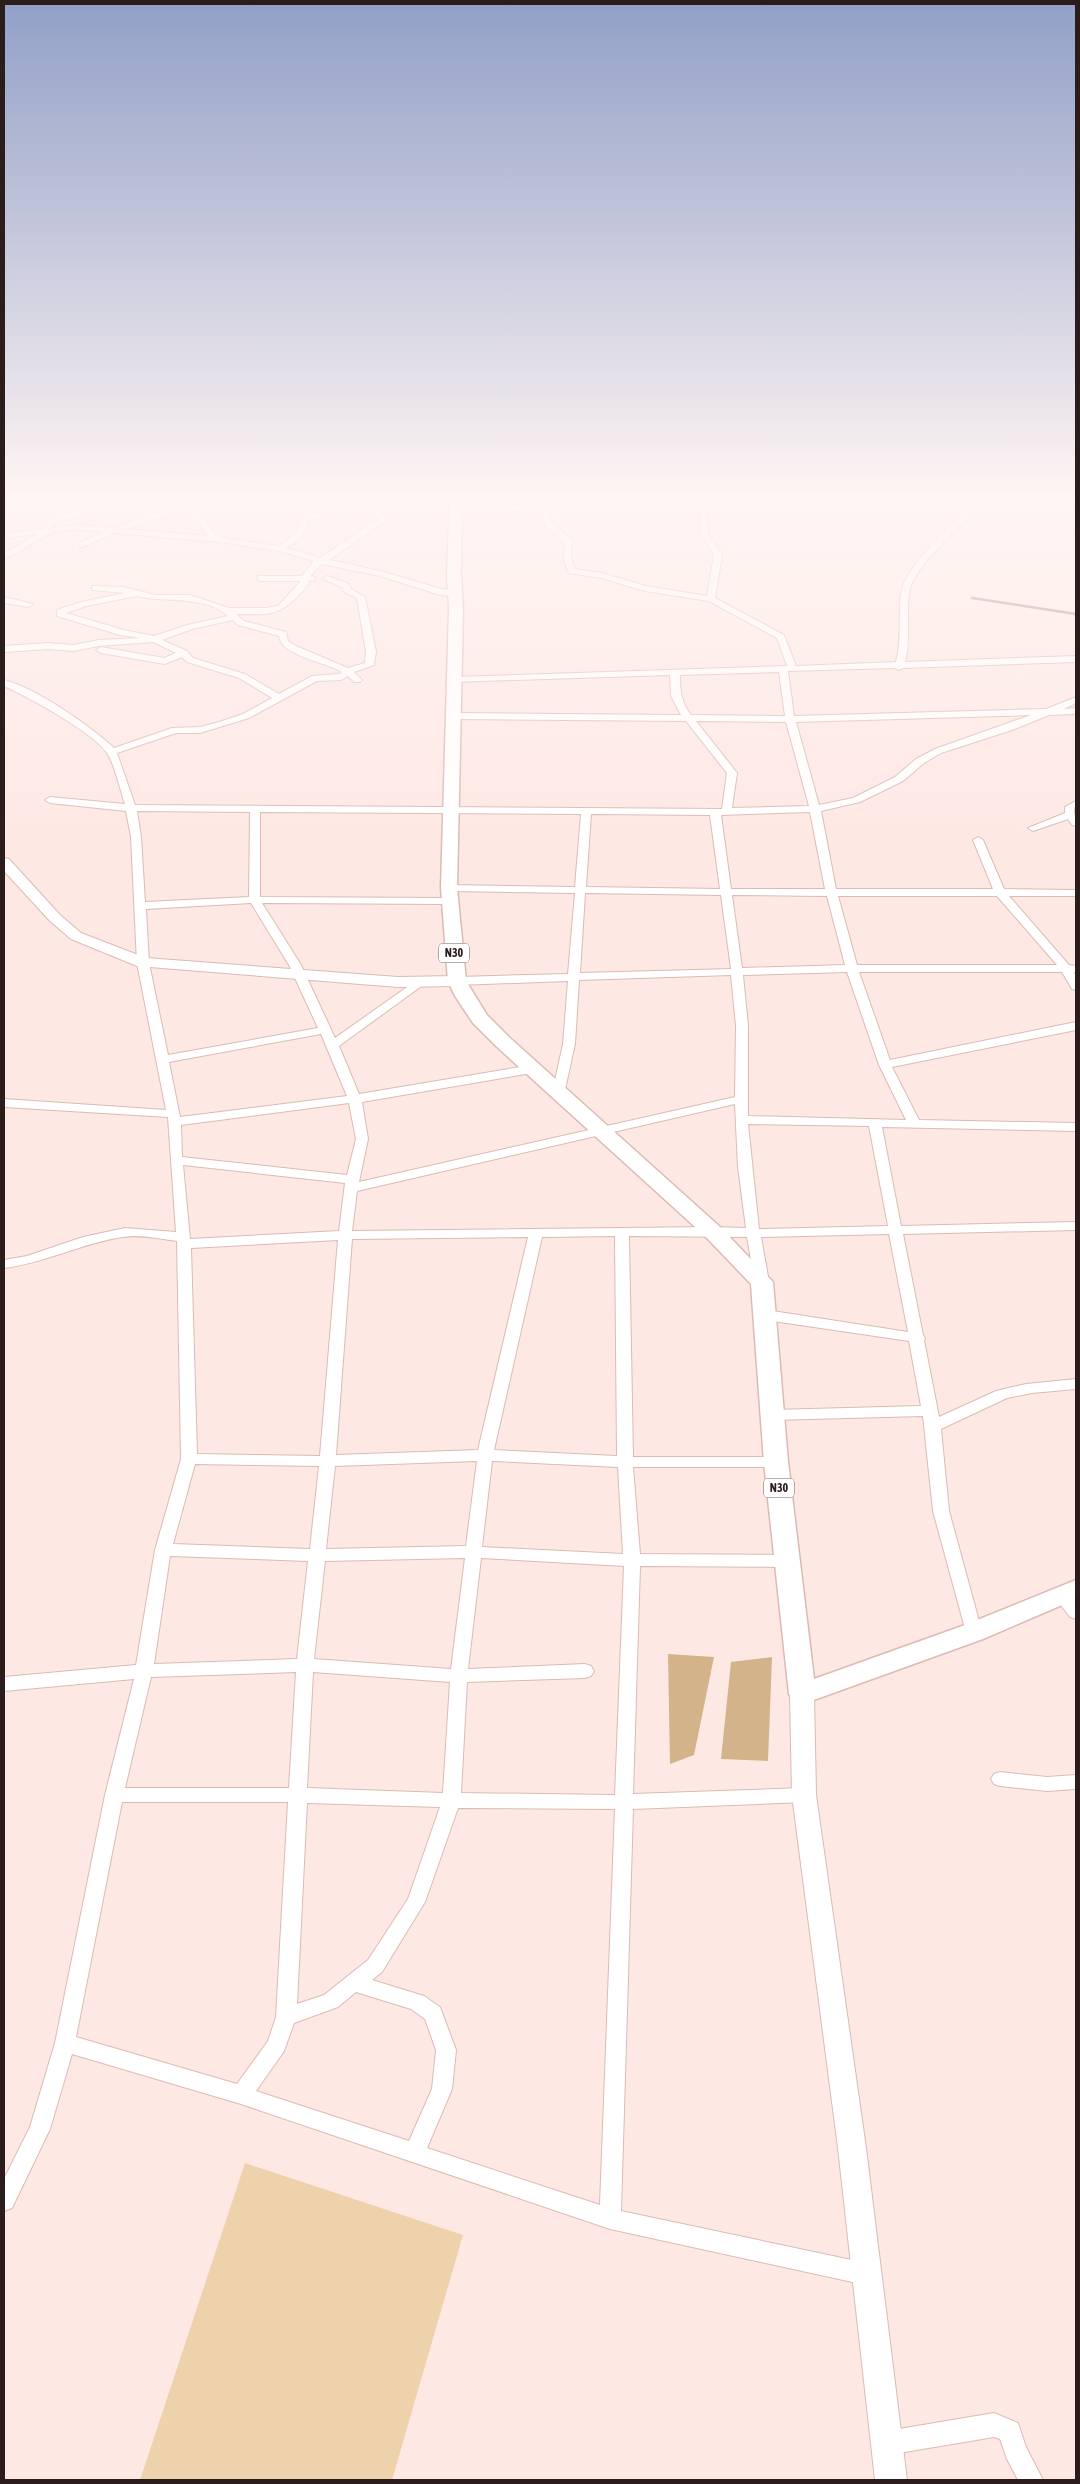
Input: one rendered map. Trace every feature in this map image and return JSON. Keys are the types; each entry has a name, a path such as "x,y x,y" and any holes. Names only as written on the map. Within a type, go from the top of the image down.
{"main road":[{"name":"N30","path":"456,610 449,895 457,981 480,1019 558,1094 712,1231 762,1282 776,1462 802,1694"},
{"path":"802,1694 1071,1599"}],"street":[{"path":"66,610 60,612 60,614 123,633 146,636 184,653 190,660 242,676 280,698"},
{"path":"220,610 256,628 283,634 284,642 292,650 326,660 350,670 357,680"},
{"path":"72,648 99,643 152,640 230,614 271,610"},
{"path":"112,752 175,730 200,730 246,716 315,678 341,677 350,670 369,665 371,660 365,610"},
{"path":"731,610 781,637 788,669 790,718 815,809 830,892 852,968 886,1065 915,1124"},
{"path":"899,666 905,645 905,610"},
{"path":"4,648 48,646 94,649 165,660 184,653"},
{"path":"454,680 1076,659"},
{"path":"675,673 676,696 680,707 732,773 733,786 721,812 724,892 738,974 742,1028 741,1099 752,1233 762,1282"},
{"path":"4,683 36,697 94,735 112,752 131,808 136,837 143,963 173,1118 184,1240 189,1460 163,1550 144,1671 114,1795 65,2043 40,2129 4,2201"},
{"path":"50,800 131,808 452,808 721,812 815,809 856,800 899,779 920,761 938,751 1008,728 1042,712 1076,700"},
{"path":"452,716 820,719 1076,711"},
{"path":"1033,828 1073,819 1069,809 1076,804"},
{"path":"241,2095 277,2045 286,2017 305,1665 328,1461 344,1235 352,1184 362,1139 355,1099 332,1045 300,975 254,900 255,808"},
{"path":"558,1094 569,1044 586,811"},
{"path":"978,840 999,891 1071,969 1076,987"},
{"path":"4,862 55,918 76,936 143,963 421,982 574,976 738,974 852,968 1071,969"},
{"path":"139,906 254,900 580,891 999,891 1076,893"},
{"path":"332,1045 421,982"},
{"path":"886,1065 1076,1026"},
{"path":"161,1060 325,1030"},
{"path":"4,1103 58,1107 122,1108 173,1118 355,1099 532,1069"},
{"path":"176,1160 352,1184 600,1132 741,1099"},
{"path":"743,1120 1076,1127"},
{"path":"875,1124 918,1338 933,1427 941,1511 974,1632"},
{"path":"4,1264 29,1260 88,1240 125,1232 184,1240 344,1235 712,1231 752,1233 1076,1226"},
{"path":"286,2017 331,2001 375,1966 416,1902 452,1800 459,1676 472,1552 485,1455 536,1233"},
{"path":"610,2218 632,1560 625,1462 622,1233"},
{"path":"766,1315 918,1338"},
{"path":"933,1427 981,1402 1026,1389 1063,1387 1076,1384"},
{"path":"773,1415 930,1410"},
{"path":"189,1460 328,1461 485,1455 625,1462 776,1462"},
{"path":"163,1550 317,1555 472,1552 632,1560 788,1561"},
{"path":"4,1684 144,1671 305,1665 459,1676 585,1672"},
{"path":"802,1694 804,1795 852,2148 891,2480"},
{"path":"1000,1779 1048,1784 1076,1782"},
{"path":"114,1795 299,1795 452,1800 623,1802 804,1795"},
{"path":"354,1983 417,2002 433,2013 446,2050 442,2089 414,2153"},
{"path":"65,2043 241,2095 610,2218 866,2274"},
{"path":"887,2443 994,2425 1010,2431 1015,2451 1031,2480"}],"shaded area":[{"path":"668,1654 714,1657 694,1755 670,1764"},
{"path":"772,1657 768,1761 721,1759 731,1662"},
{"path":"245,2163 463,2235 392,2480 140,2480"}],"waterway":[{"path":"1049,610 1076,614"}]}
